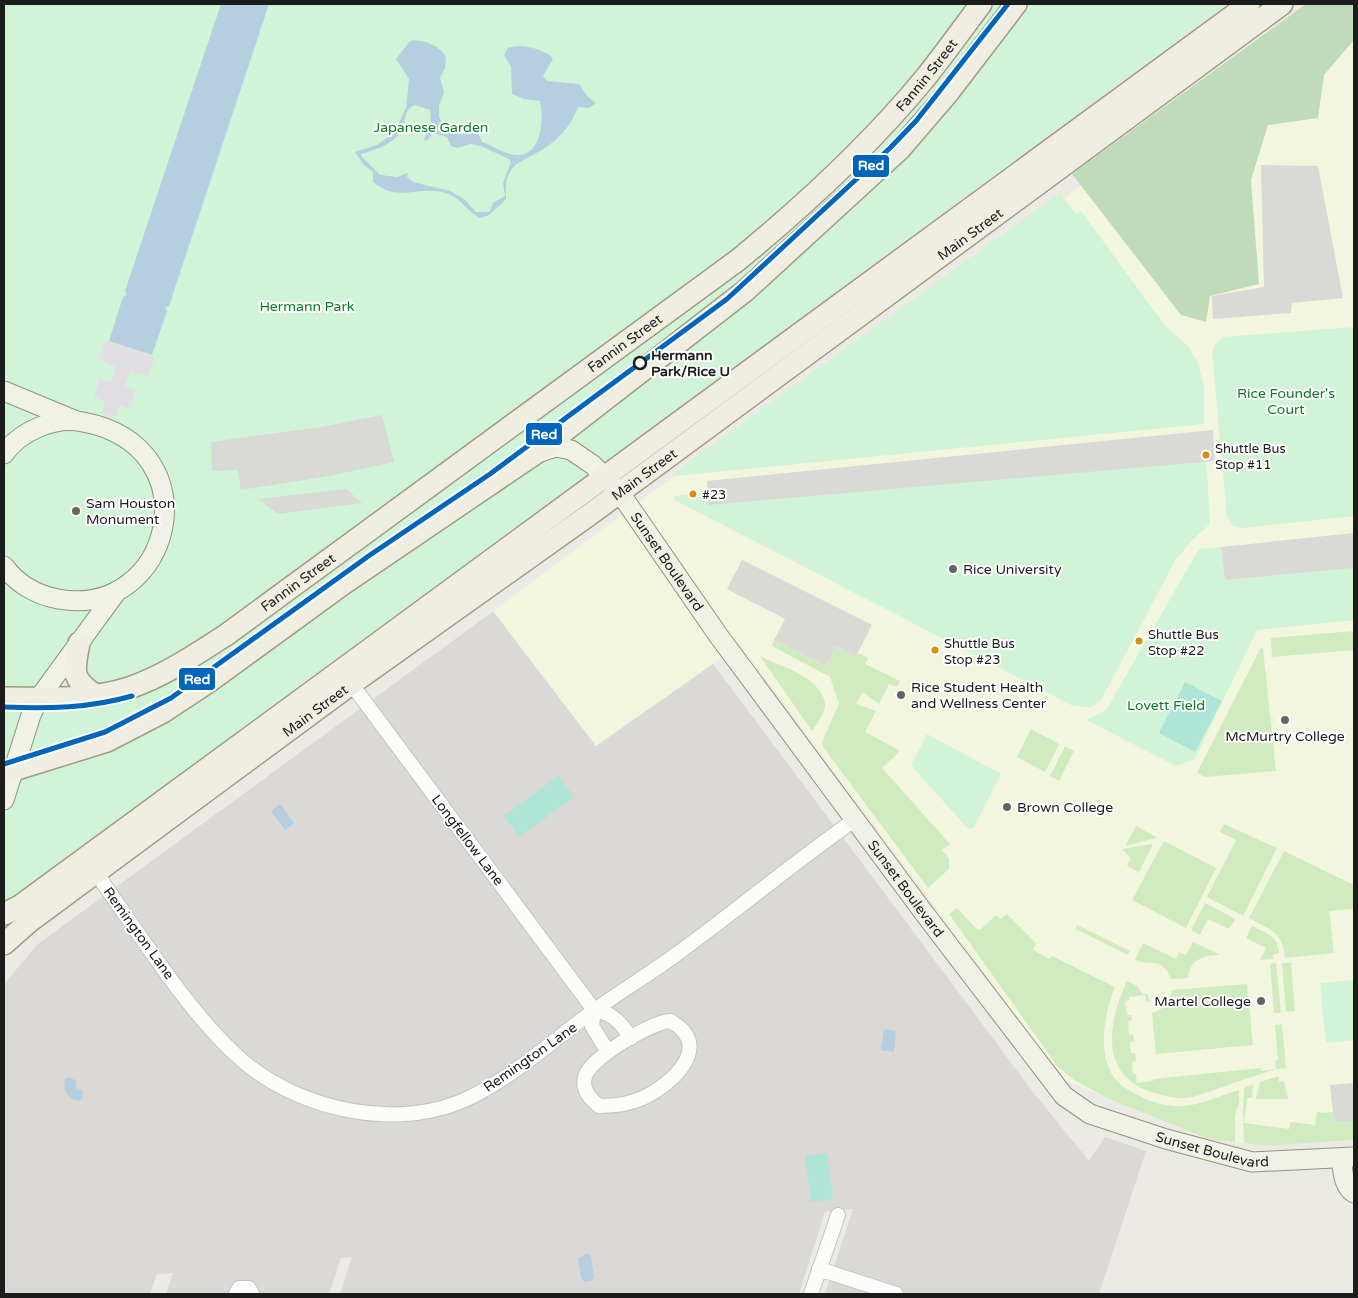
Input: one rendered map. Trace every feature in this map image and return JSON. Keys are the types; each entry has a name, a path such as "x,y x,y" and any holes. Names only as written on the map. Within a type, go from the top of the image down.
{"main road":[{"name":"Fannin Street","path":"4,698 77,698 128,688 170,670 226,635 738,260 772,232 879,128 926,77 982,4"},
{"name":"Fannin Street","path":"8,772 107,741 163,712 207,683 343,584 536,453 745,291 900,148 948,93 1016,4"},
{"name":"Main Street","path":"613,485 1249,4"},
{"name":"Main Street","path":"4,914 20,906 346,677 1282,4"},
{"path":"4,391 74,420 104,426 129,439 151,462 162,486 165,512 161,538 151,559 136,577 116,591 94,599 70,601 47,597 26,587 4,566"},
{"path":"4,454 9,447 32,430 59,421 74,420"},
{"name":"Sunset Boulevard","path":"536,453 556,447 571,450 613,485 718,635 924,913 1064,1096 1090,1114 1166,1139 1252,1162 1348,1157 1344,1180 1349,1190 1354,1193"},
{"path":"4,800 8,772 39,698 116,591"},
{"path":"79,643 74,671 76,677 95,695"},
{"name":"Main Street","path":"4,944 30,921 98,872 346,677"}],"street":[{"name":"Longfellow Lane","path":"346,677 594,1010"},
{"name":"Remington Lane","path":"98,872 103,883 176,985 219,1038 244,1062 271,1081 302,1097 336,1108 370,1114 407,1113 442,1108 468,1099 515,1071 594,1010 674,956 856,819"},
{"path":"608,1052 592,1026 594,1010 606,1012 619,1020 631,1038"},
{"path":"662,1022 670,1022 682,1028 690,1038 690,1052 682,1067 658,1090 628,1103 599,1106 589,1099 585,1090 584,1082 587,1073 608,1052 631,1038 662,1022"},
{"path":"811,1294 838,1215"},
{"path":"820,1269 896,1294"},
{"path":"236,1294 239,1288 244,1287 248,1288 252,1294"}],"shaded area":[{"path":"221,4 269,4 169,306 165,307 167,311 152,355 109,341 123,297 127,295 125,291"},
{"name":"Rice University","path":"1354,4 1354,1140 1266,1146 1212,1140 1064,1080 740,645 596,746 493,611 654,491 992,252 1160,126"},
{"path":"410,41 425,42 439,49 446,57 445,68 440,78 444,92 439,106 439,117 446,128 463,134 474,129 477,131 482,142 503,152 516,155 525,154 536,143 542,117 540,101 524,99 512,94 511,67 504,55 508,48 525,47 550,55 553,59 543,76 547,81 579,84 588,97 596,103 589,108 578,107 570,124 553,142 514,166 507,178 506,199 489,215 480,218 449,194 433,191 401,193 384,189 373,182 373,172 364,165 355,152 377,145 394,133 406,108 409,79 396,59","holes":["415,105 430,110 431,125 424,139 426,141 433,133 447,137 451,146 457,148 471,144 481,146 509,159 511,162 503,183 505,196 493,203 489,212 476,212 464,199 450,191 413,182 407,177 408,173 397,177 380,175 361,156 361,154 394,140 401,131 408,110 411,107"]},
{"path":"1261,165 1318,166 1343,298 1292,303 1291,313 1213,319 1212,296 1264,287"},
{"path":"105,340 155,357 148,375 130,372 125,387 136,390 130,409 119,405 115,418 101,413 105,401 94,397 100,379 111,382 116,367 99,359"},
{"path":"382,415 394,462 329,476 241,490 238,470 212,471 211,442 321,427"},
{"path":"1213,430 1215,461 708,505 707,481"},
{"path":"346,489 362,503 278,514 258,499"},
{"path":"610,526 1033,1092 1089,1161 1105,1137 1146,1151 1099,1294 825,1294 853,1209 825,1212 799,1294 340,1294 352,1257 341,1258 329,1294 166,1294 173,1273 157,1274 150,1294 4,1294 4,986 9,978 38,944"},
{"path":"1354,533 1354,568 1225,580 1221,547"},
{"path":"742,560 872,625 856,656 836,646 826,666 774,640 785,619 727,589"},
{"path":"1185,682 1222,701 1195,752 1159,733"},
{"path":"559,775 574,797 519,837 504,816"},
{"path":"280,804 294,823 285,830 271,811"},
{"path":"884,1029 896,1031 894,1052 881,1050"},
{"path":"70,1077 76,1081 76,1088 82,1090 83,1098 79,1101 72,1099 65,1090 65,1079"},
{"path":"1354,1083 1354,1121 1334,1123 1330,1085"},
{"path":"827,1153 833,1199 811,1202 805,1156"},
{"path":"588,1253 591,1256 594,1278 591,1281 585,1282 581,1278 578,1258"}],"green space":[{"name":"Hermann Park","path":"4,4 1227,4 4,904"},
{"path":"1306,4 1354,4 1354,40 1324,75 1318,118 1268,125 1251,180 1259,284 1210,296 1206,322 1181,315 1072,174"},
{"path":"1060,193 1076,214 1081,211 1166,327 1188,346 1198,363 1204,387 1204,424 675,476 675,472"},
{"name":"Rice Founder's Court","path":"1354,327 1354,516 1242,528 1233,526 1227,517 1212,352 1215,344 1223,337"},
{"path":"1205,436 1210,524 1192,540 1175,561 1101,700 1090,708 1071,705 673,499 674,496"},
{"name":"Lovett Field","path":"1221,547 1225,580 1354,568 1354,620 1257,630 1194,760 1176,766 1086,720 1106,710 1199,549"},
{"path":"1354,631 1354,650 1272,657 1271,638"},
{"path":"774,640 826,666 836,646 856,656 858,653 868,658 865,664 900,681 897,687 889,684 879,704 862,692 856,704 876,711 865,732 899,750 882,768 950,844 942,850 949,859 949,869 928,888 823,747 822,742 839,704 830,677 772,646"},
{"path":"1263,648 1276,771 1205,777 1197,773 1260,649"},
{"path":"760,656 808,679 822,694 825,703 824,711 812,731"},
{"path":"1031,729 1059,744 1045,772 1017,757"},
{"path":"927,734 1001,774 973,829 967,828 911,765"},
{"path":"1065,746 1074,751 1059,781 1050,776"},
{"path":"1224,824 1277,848 1243,916 1207,897 1236,840 1220,832"},
{"path":"1136,826 1156,837 1156,838 1125,846"},
{"path":"1164,841 1216,868 1186,928 1132,900"},
{"path":"1153,844 1139,872 1127,866 1131,858 1122,849"},
{"path":"1284,851 1354,885 1354,909 1329,911 1334,953 1285,958 1284,949 1274,932 1249,918"},
{"path":"1205,903 1234,918 1235,920 1229,929 1208,919 1200,935 1191,930"},
{"path":"957,908 977,929 981,929 996,915 1001,919 1007,914 1036,943 1033,950 1050,959 1052,956 1115,987 1105,1023 1104,1050 1111,1073 1127,1089 1152,1101 1178,1106 1197,1104 1239,1090 1239,1104 1235,1115 1235,1142 1212,1140 1109,1099 1074,1080 1058,1067 949,914"},
{"path":"1077,925 1130,951 1128,955 1075,929"},
{"path":"1252,926 1267,933 1276,942 1279,953 1273,955 1273,959 1260,960 1266,948 1246,938"},
{"path":"1193,942 1221,955 1199,959 1192,966 1188,978 1171,979 1164,967 1159,964 1135,960 1143,943 1176,959 1179,952 1186,955"},
{"path":"1276,963 1281,1013 1274,1013 1270,964"},
{"path":"1282,963 1291,963 1295,1011 1286,1012"},
{"path":"1354,980 1354,1040 1326,1043 1320,983"},
{"path":"1127,981 1137,986 1143,994 1147,994 1150,1001 1146,1002 1145,995 1129,997 1130,1000 1125,1001 1127,1015 1131,1015 1132,1020 1128,1021 1129,1035 1133,1034 1134,1041 1130,1042 1131,1053 1135,1053 1136,1061 1132,1062 1133,1074 1136,1074 1137,1083 1153,1081 1153,1079 1261,1068 1261,1071 1276,1069 1188,1098 1165,1096 1136,1085 1124,1074 1116,1061 1112,1047 1115,1014"},
{"path":"1247,984 1253,1045 1156,1054 1152,1013 1166,1005 1172,990"},
{"path":"1282,1024 1286,1068 1276,1069 1275,1061 1278,1060 1275,1025"},
{"path":"1279,1076 1279,1082 1284,1081 1288,1099 1256,1099 1260,1082"},
{"path":"1253,1084 1252,1098 1247,1098 1244,1123 1289,1129 1291,1122 1315,1125 1317,1111 1322,1113 1333,1112 1334,1123 1354,1121 1354,1140 1266,1146 1244,1143 1243,1110 1244,1089"}],"transit line":[{"name":"Red","path":"4,764 105,732 171,698 370,555 490,474 727,299 890,148 916,121 1008,4"},
{"name":"Red","path":"4,707 69,707 132,696"}],"place":[{"name":"Hermann Park/Rice U","path":"640,363"},
{"name":"Shuttle Bus Stop #11","path":"1206,455"},
{"name":"#23","path":"693,494"},
{"name":"Sam Houston Monument","path":"76,511"},
{"name":"Rice University","path":"953,569"},
{"name":"Shuttle Bus Stop #22","path":"1139,641"},
{"name":"Shuttle Bus Stop #23","path":"935,650"},
{"name":"Rice Student Health and Wellness Center","path":"901,695"},
{"name":"McMurtry College","path":"1285,720"},
{"name":"Brown College","path":"1007,807"},
{"name":"Martel College","path":"1261,1001"}],"park label":[{"name":"Japanese Garden","path":"431,127"}]}
